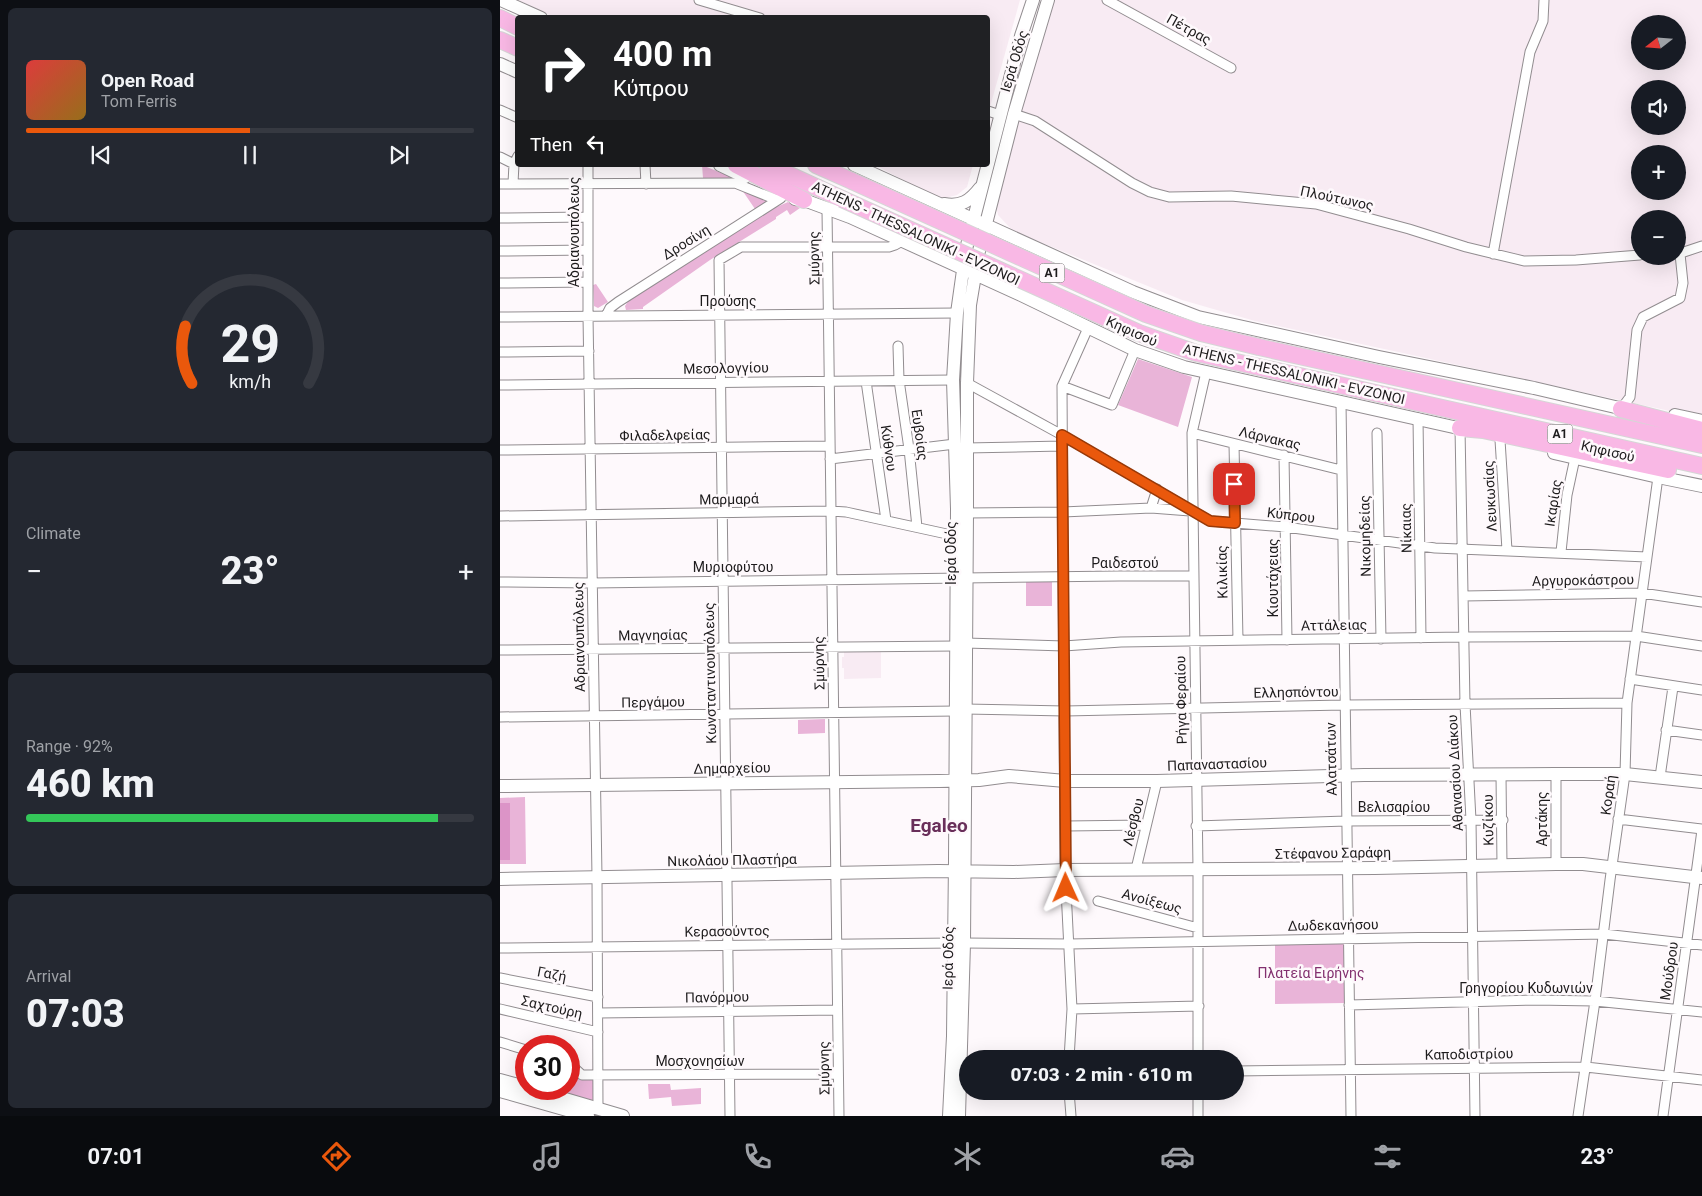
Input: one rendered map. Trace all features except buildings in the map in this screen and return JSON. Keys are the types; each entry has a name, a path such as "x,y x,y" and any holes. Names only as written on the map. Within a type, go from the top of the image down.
{"highway":[{"path":"500,18 515,25"},
{"path":"500,40 515,47"},
{"path":"740,167 804,200"},
{"name":"ATHENS - THESSALONIKI - EVZONOI","path":"772,167 1139,333 1196,353 1702,466"},
{"name":"ATHENS - THESSALONIKI - EVZONOI","path":"820,167 1127,307 1200,333 1702,445"},
{"path":"1621,409 1702,430"},
{"path":"1460,428 1483,430 1702,476"}],"main road":[{"path":"501,0 534,15"},
{"name":"Ιερά Οδός","path":"990,156 1021,36 1033,0"},
{"name":"Ιερά Οδός","path":"961,578 956,536 960,446 967,383 970,305 978,255 987,226 1014,114 1048,0"},
{"path":"500,11 515,18"},
{"path":"500,64 515,71"},
{"name":"Κηφισού","path":"724,167 781,198 804,200 850,217 962,270 1008,289 1135,350 1184,367 1418,418 1575,458 1702,486"},
{"path":"858,167 1088,272 1198,316 1380,357 1534,388 1621,409 1674,415 1702,421"},
{"name":"Ιερά Οδός","path":"963,1050 959,943 960,710 961,578 967,513 953,380 962,270 987,167"},
{"path":"929,199 952,205 963,203 973,196 983,184"},
{"path":"994,197 996,219 1010,236"},
{"path":"929,199 955,218 991,275 1008,289"},
{"path":"914,247 948,248 969,239 987,226"},
{"path":"962,270 969,261 978,255 1000,247 1028,245"},
{"path":"935,256 955,277 959,294"},
{"path":"1068,318 1060,313 1054,304 1052,296 1054,284 1058,277 1068,272 1076,270 1088,272"},
{"path":"970,305 973,298 982,290 989,288 1008,289"},
{"name":"Παπαναστασίου","path":"960,780 1018,776 1066,780 1157,781 1345,776 1625,774 1702,782"},
{"name":"Δημαρχείου","path":"500,786 960,780"},
{"name":"Στέφανου Σαράφη","path":"959,872 1583,864 1699,877"},
{"name":"Νικολάου Πλαστήρα","path":"500,879 959,872"},
{"name":"Ιερά Οδός","path":"949,1116 959,943"},
{"path":"500,1080 515,1084"},
{"path":"500,1091 593,1112 623,1116"},
{"path":"561,1100 593,1112"},
{"name":"Ιερά Οδός","path":"959,1116 961,1100"}],"street":[{"path":"699,0 729,4 753,15"},
{"name":"Πέτρας","path":"1107,0 1231,68"},
{"path":"1493,254 1530,52 1543,21 1544,0"},
{"path":"500,110 515,117"},
{"path":"990,111 1000,115"},
{"name":"Πλούτωνος","path":"1014,114 1035,121 1132,183 1150,192 1170,197 1231,196 1316,204 1524,261 1551,262 1631,256"},
{"path":"500,157 515,160"},
{"path":"514,184 515,167"},
{"name":"Αδριανουπόλεως","path":"588,167 590,515 598,997 598,1075 593,1112"},
{"path":"645,167 646,184"},
{"path":"500,184 735,183 781,198"},
{"name":"Δροσίνη","path":"606,316 610,308 618,302 781,198"},
{"name":"Σμύρνης","path":"827,210 839,1116"},
{"path":"500,218 587,217"},
{"path":"828,247 889,247 902,241"},
{"path":"1686,252 1702,246"},
{"name":"Κωνσταντινουπόλεως","path":"730,1116 719,382 719,260 740,247 828,247"},
{"path":"500,250 588,250"},
{"path":"1621,409 1630,397 1639,322 1643,317 1680,298 1682,283 1680,265"},
{"path":"500,283 588,282"},
{"name":"Προύσης","path":"500,317 957,313"},
{"path":"1070,1050 1072,1009 1065,870 1066,780 1062,386 1088,328"},
{"name":"Ευβοίας","path":"898,346 899,380 909,449 917,527"},
{"path":"1062,386 1112,405 1135,350"},
{"path":"500,352 589,351"},
{"name":"Ρήγα Φεραίου","path":"1198,1050 1198,869 1192,433 1206,372"},
{"name":"Μεσολογγίου","path":"500,385 953,380"},
{"name":"Κύθνου","path":"866,381 886,520"},
{"name":"Κύπρου","path":"967,383 1062,435 1210,521 1286,527 1420,546 1647,557"},
{"name":"Αλατσάτων","path":"1340,402 1351,1116"},
{"name":"Νίκαιας","path":"1418,418 1421,638"},
{"path":"1047,446 1048,428"},
{"name":"Αθανασίου Διάκου","path":"1460,428 1465,704 1471,820 1475,1116"},
{"name":"Λάρνακας","path":"1192,433 1341,470"},
{"name":"Νικομηδείας","path":"1377,433 1381,639"},
{"name":"Λευκωσίας","path":"1500,440 1507,550"},
{"name":"Κιλικίας","path":"1234,444 1238,640"},
{"name":"Φιλαδελφείας","path":"500,450 830,446"},
{"path":"830,459 876,452 960,446 1062,446"},
{"name":"Κιουτάχειας","path":"1284,455 1287,640"},
{"name":"Ικαρίας","path":"1561,552 1567,494 1575,458"},
{"name":"Κοραή","path":"1578,1116 1625,774 1627,703 1658,477"},
{"path":"1151,508 1156,490"},
{"path":"967,513 1063,512 1151,508 1193,511"},
{"name":"Μαρμαρά","path":"500,516 846,512 956,536"},
{"name":"Ραιδεστού","path":"961,578 1194,576"},
{"name":"Μυριοφύτου","path":"500,582 592,583 961,578"},
{"name":"Αργυροκάστρου","path":"1463,596 1642,593 1702,602"},
{"name":"Αττάλειας","path":"961,644 1064,646 1120,642 1381,639 1464,636 1636,636 1702,646"},
{"name":"Μαγνησίας","path":"500,650 961,644"},
{"path":"1630,680 1702,690"},
{"path":"1660,777 1673,687"},
{"name":"Ελλησπόντου","path":"960,710 1065,711 1344,705 1627,703"},
{"name":"Περγάμου","path":"500,717 960,710"},
{"path":"1666,730 1702,735"},
{"name":"Κυζίκου","path":"1501,774 1502,866"},
{"name":"Αρτάκης","path":"1556,774 1556,864"},
{"name":"Λέσβου","path":"1136,869 1157,781"},
{"name":"Βελισαρίου","path":"1196,826 1346,821 1503,820"},
{"path":"1618,820 1702,829"},
{"path":"1066,826 1146,825"},
{"name":"Μούδρου","path":"1663,1116 1687,943 1699,877 1702,829"},
{"name":"Ανοίξεως","path":"1098,901 1198,928"},
{"name":"Δωδεκανήσου","path":"959,943 1069,944 1604,934 1702,945"},
{"name":"Κερασούντος","path":"500,948 959,943"},
{"name":"Γαζή","path":"500,978 598,997"},
{"name":"Γρηγορίου Κυδωνιών","path":"1349,1005 1595,1001 1678,1008 1702,1012"},
{"path":"1072,1009 1199,1006"},
{"name":"Σαχτούρη","path":"500,1009 598,1032"},
{"name":"Πανόρμου","path":"598,1013 837,1010"},
{"path":"500,1042 515,1047"},
{"name":"Καποδιστρίου","path":"1244,1071 1586,1067 1702,1080"},
{"name":"Μοσχονησίων","path":"580,1074 582,1076 838,1074"},
{"path":"1070,1100 1071,1116"},
{"path":"1198,1100 1198,1116"}],"shaded area":[{"path":"518,0 1020,0 990,107 990,15 550,15"},
{"path":"1054,0 1702,0 1702,418 1255,321 1182,300 1013,231 998,215 994,196"},
{"path":"879,167 972,167 967,187 957,195 945,198 932,195"},
{"path":"844,652 881,652 881,678 844,679 842,657 844,657"},
{"path":"500,803 510,803 510,860 500,860"}],"green space":[{"path":"702,167 707,167 732,179 703,178"},
{"path":"742,190 768,200 768,201 755,209"},
{"path":"788,202 800,208 790,215 787,210 776,217 776,219 710,260 643,307 643,309 626,310 625,306 629,300 772,209"},
{"path":"596,284 608,302 598,308 594,306 593,285"},
{"path":"1138,359 1192,377 1178,427 1118,405"},
{"path":"1026,579 1052,579 1052,606 1026,606"},
{"path":"825,719 825,733 798,734 798,720"},
{"path":"525,797 526,864 500,864 500,798"},
{"name":"Πλατεία Ειρήνης","path":"1347,942 1345,1003 1275,1004 1275,944"},
{"path":"580,1080 593,1080 593,1101 580,1097"},
{"path":"648,1084 670,1084 671,1090 701,1088 701,1104 672,1106 671,1097 649,1099"}],"district":[{"name":"Egaleo","path":"939,825"}],"route":[{"path":"1066,888 1062,435 1210,521 1235,523 1234,484"}]}
